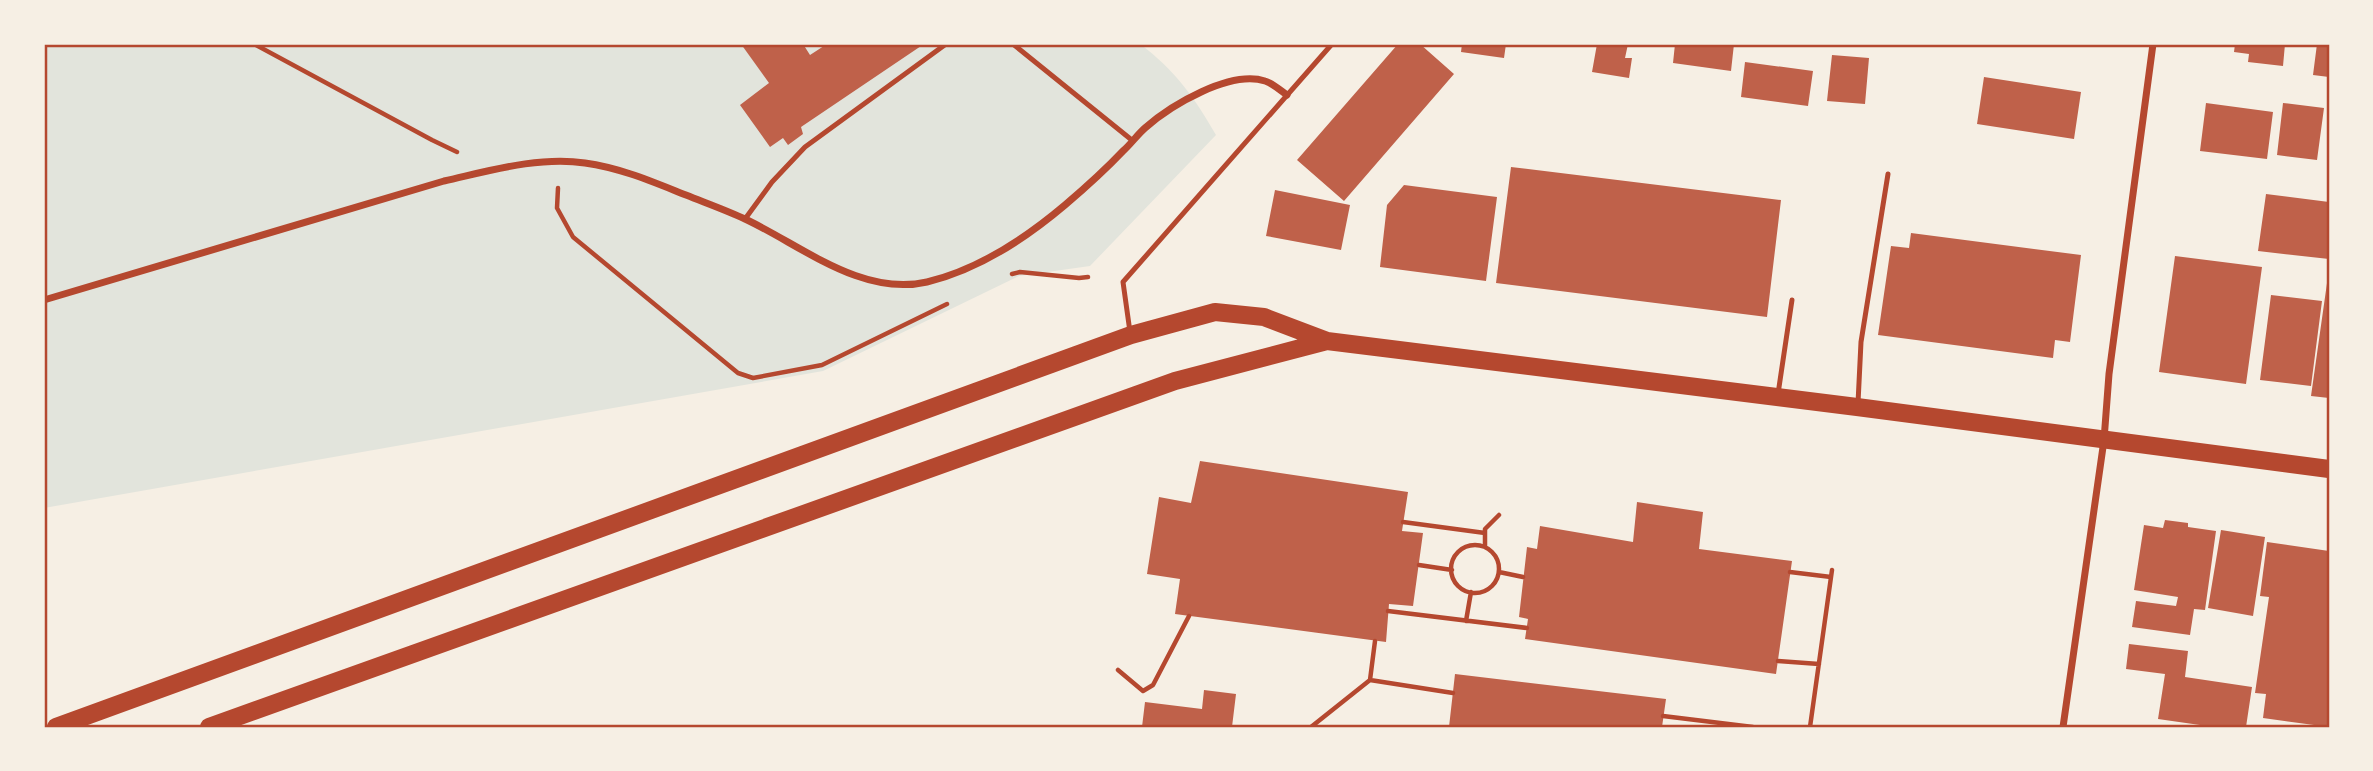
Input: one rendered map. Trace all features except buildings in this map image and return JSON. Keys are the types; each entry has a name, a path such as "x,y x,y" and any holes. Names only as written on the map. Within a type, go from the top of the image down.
{"main road":[{"path":"56,727 1131,335 1215,312 1264,317 1327,341 2329,469"},
{"path":"212,726 1175,381 1327,341"},
{"path":"212,726 248,727"}],"street":[{"path":"2063,727 2104,440 2109,374 2153,44"},
{"path":"44,300 444,181 495,169 542,163 584,163 630,172 745,219 839,270 901,284 924,282 951,275 984,261 1007,246 1063,206 1143,129 1193,96 1226,82 1244,78 1266,81 1287,94"}],"lane":[{"path":"745,219 772,182 805,147 946,44"},
{"path":"1013,44 1133,141"},
{"path":"1131,335 1123,282 1332,44"},
{"path":"1857,407 1861,342 1888,173"},
{"path":"1777,397 1793,300"}],"path":[{"path":"254,44 461,153"},
{"path":"558,188 557,208 573,237 738,373 753,378 822,365 956,300"},
{"path":"1004,276 1020,272 1088,277"},
{"path":"1485,547 1485,529 1499,515"},
{"path":"1403,522 1485,533"},
{"path":"1477,545 1485,547 1496,556 1499,572 1486,590 1471,592 1457,584 1452,562 1462,550 1477,545"},
{"path":"1419,565 1452,570"},
{"path":"1810,727 1832,570"},
{"path":"1499,572 1523,577"},
{"path":"1790,572 1831,577"},
{"path":"1466,621 1471,592"},
{"path":"1388,611 1527,628"},
{"path":"1118,670 1143,691 1153,685 1189,616"},
{"path":"1311,727 1370,680 1375,641"},
{"path":"1778,661 1819,664"},
{"path":"1370,680 1453,693"},
{"path":"1664,716 1753,727"}],"shaded area":[{"path":"44,44 1140,44 1183,85 1216,135 1090,266 1019,276 823,371 44,508"}]}
